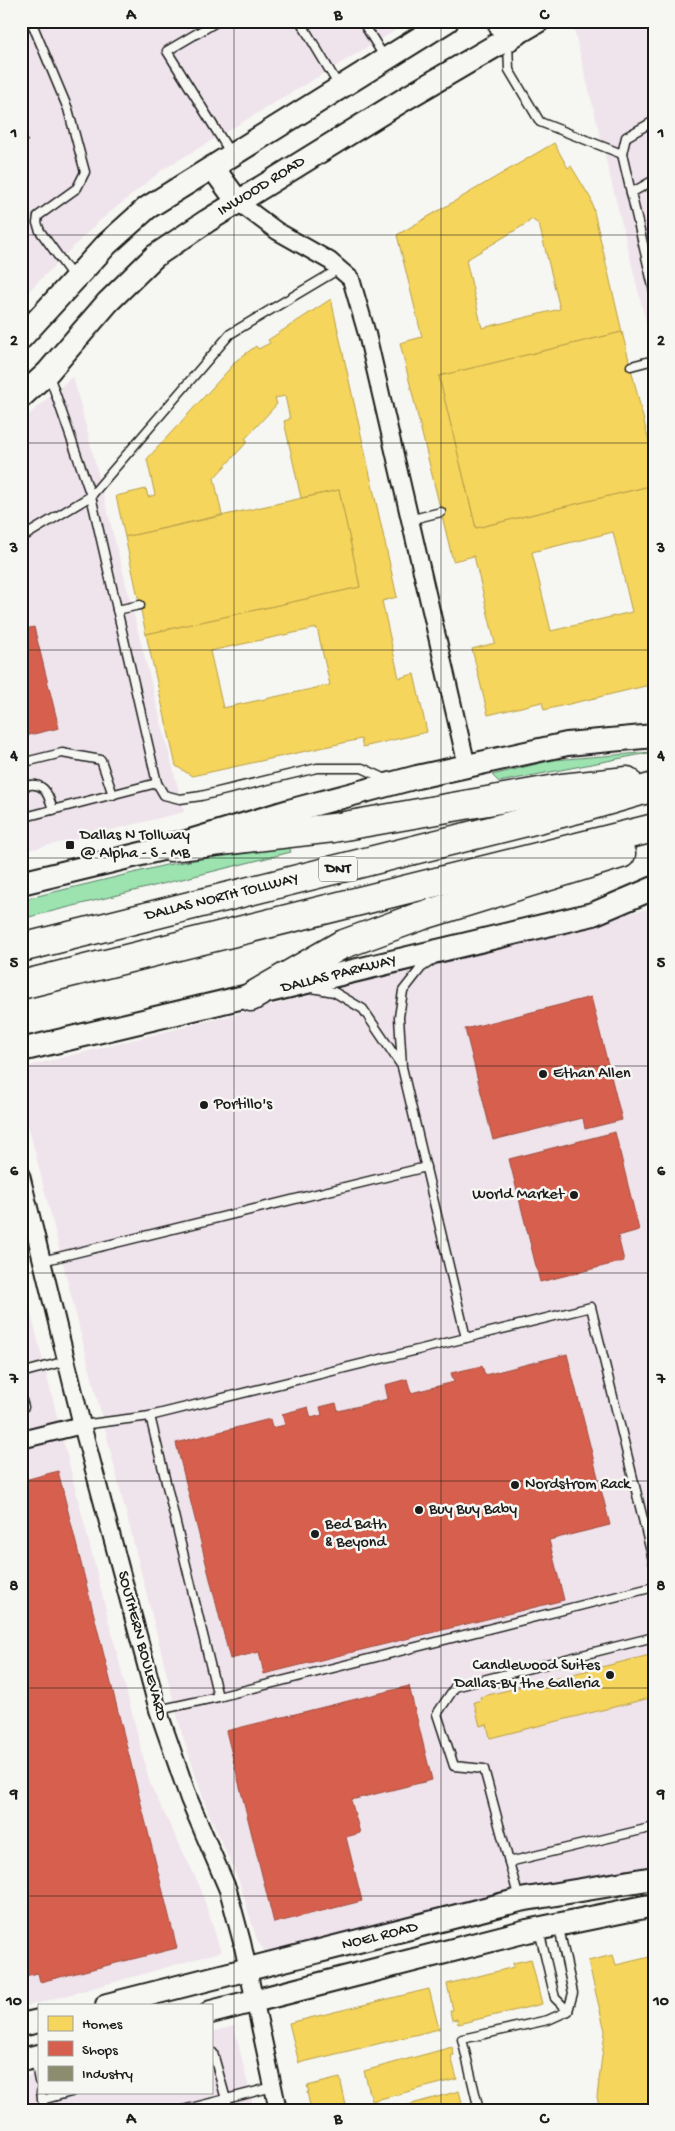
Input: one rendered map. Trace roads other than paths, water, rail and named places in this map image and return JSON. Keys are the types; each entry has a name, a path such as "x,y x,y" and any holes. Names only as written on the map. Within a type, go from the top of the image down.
{"highway":[{"path":"170,847 333,828 562,788 654,778"},
{"name":"DALLAS NORTH TOLLWAY","path":"21,948 582,808 654,787"},
{"name":"DNT","path":"21,985 654,828"},
{"path":"252,997 341,945 421,916 654,844"}],"main road":[{"path":"21,338 107,244 148,208 385,58 447,21"},
{"name":"INWOOD ROAD","path":"21,396 48,372 108,302 155,256 238,202 408,97 503,31 538,21"},
{"path":"222,162 238,202"},
{"path":"21,883 170,847 288,811 467,766 567,744 654,736"},
{"name":"DALLAS PARKWAY","path":"21,1050 252,997 593,914 654,888"},
{"name":"NOEL ROAD","path":"111,2004 248,1971 520,1900 654,1878"},
{"path":"520,1900 541,1928"},
{"name":"NOEL ROAD","path":"212,2012 541,1928 654,1905"},
{"path":"21,2025 38,2021"}],"street":[{"path":"238,202 277,231 330,261 351,279 367,334 467,766"},
{"name":"SOUTHERN BOULEVARD","path":"21,1175 82,1424 158,1710 189,1799 228,1890 255,2001 278,2110"},
{"path":"21,1440 82,1424"}],"lane":[{"path":"31,21 68,109 85,172 77,188 38,216 37,223 40,231 75,279"},
{"path":"218,21 167,51 222,162"},
{"path":"300,21 340,87"},
{"path":"362,21 385,58"},
{"path":"503,31 509,70 540,122 622,154"},
{"path":"654,121 626,138 622,154 654,291"},
{"path":"631,193 654,180"},
{"path":"21,538 91,496 230,334 339,269"},
{"path":"631,366 654,360"},
{"path":"48,372 91,496 157,783 164,795 180,799 201,796 318,768 362,768 395,783"},
{"path":"409,520 441,512"},
{"path":"117,610 140,605"},
{"path":"21,763 62,753 102,760 113,795"},
{"path":"21,818 157,783"},
{"path":"21,787 28,784 40,785 48,793 53,810"},
{"path":"456,947 421,968 403,991 399,1017 402,1067 466,1338"},
{"path":"298,985 334,992 363,1009 402,1067"},
{"path":"42,1261 426,1167"},
{"path":"82,1424 150,1416 590,1307 654,1564"},
{"path":"21,1373 66,1361"},
{"path":"21,1397 24,1407 21,1407"},
{"path":"150,1416 218,1697"},
{"path":"158,1710 218,1697 654,1587"},
{"path":"520,1900 484,1769 454,1766 437,1714 455,1687 654,1637"},
{"path":"509,1862 654,1827"},
{"path":"541,1928 555,1998 568,2011"},
{"path":"479,2110 462,2039 548,2020 568,2011 574,1993 541,1928"},
{"path":"212,2054 229,2110"},
{"path":"33,2056 38,2077"},
{"path":"183,2110 273,2087"},
{"path":"44,2110 41,2096 56,2094"}],"place":[{"name":"Dallas N Tollway @ Alpha - S - MB","path":"70,845"},
{"name":"Ethan Allen","path":"543,1074"},
{"name":"Portillo's","path":"204,1105"},
{"name":"World Market","path":"574,1195"},
{"name":"Nordstrom Rack","path":"515,1485"},
{"name":"Buy Buy Baby","path":"419,1510"},
{"name":"Bed Bath & Beyond","path":"315,1534"},
{"name":"Candlewood Suites Dallas-By the Galleria","path":"610,1675"}]}
